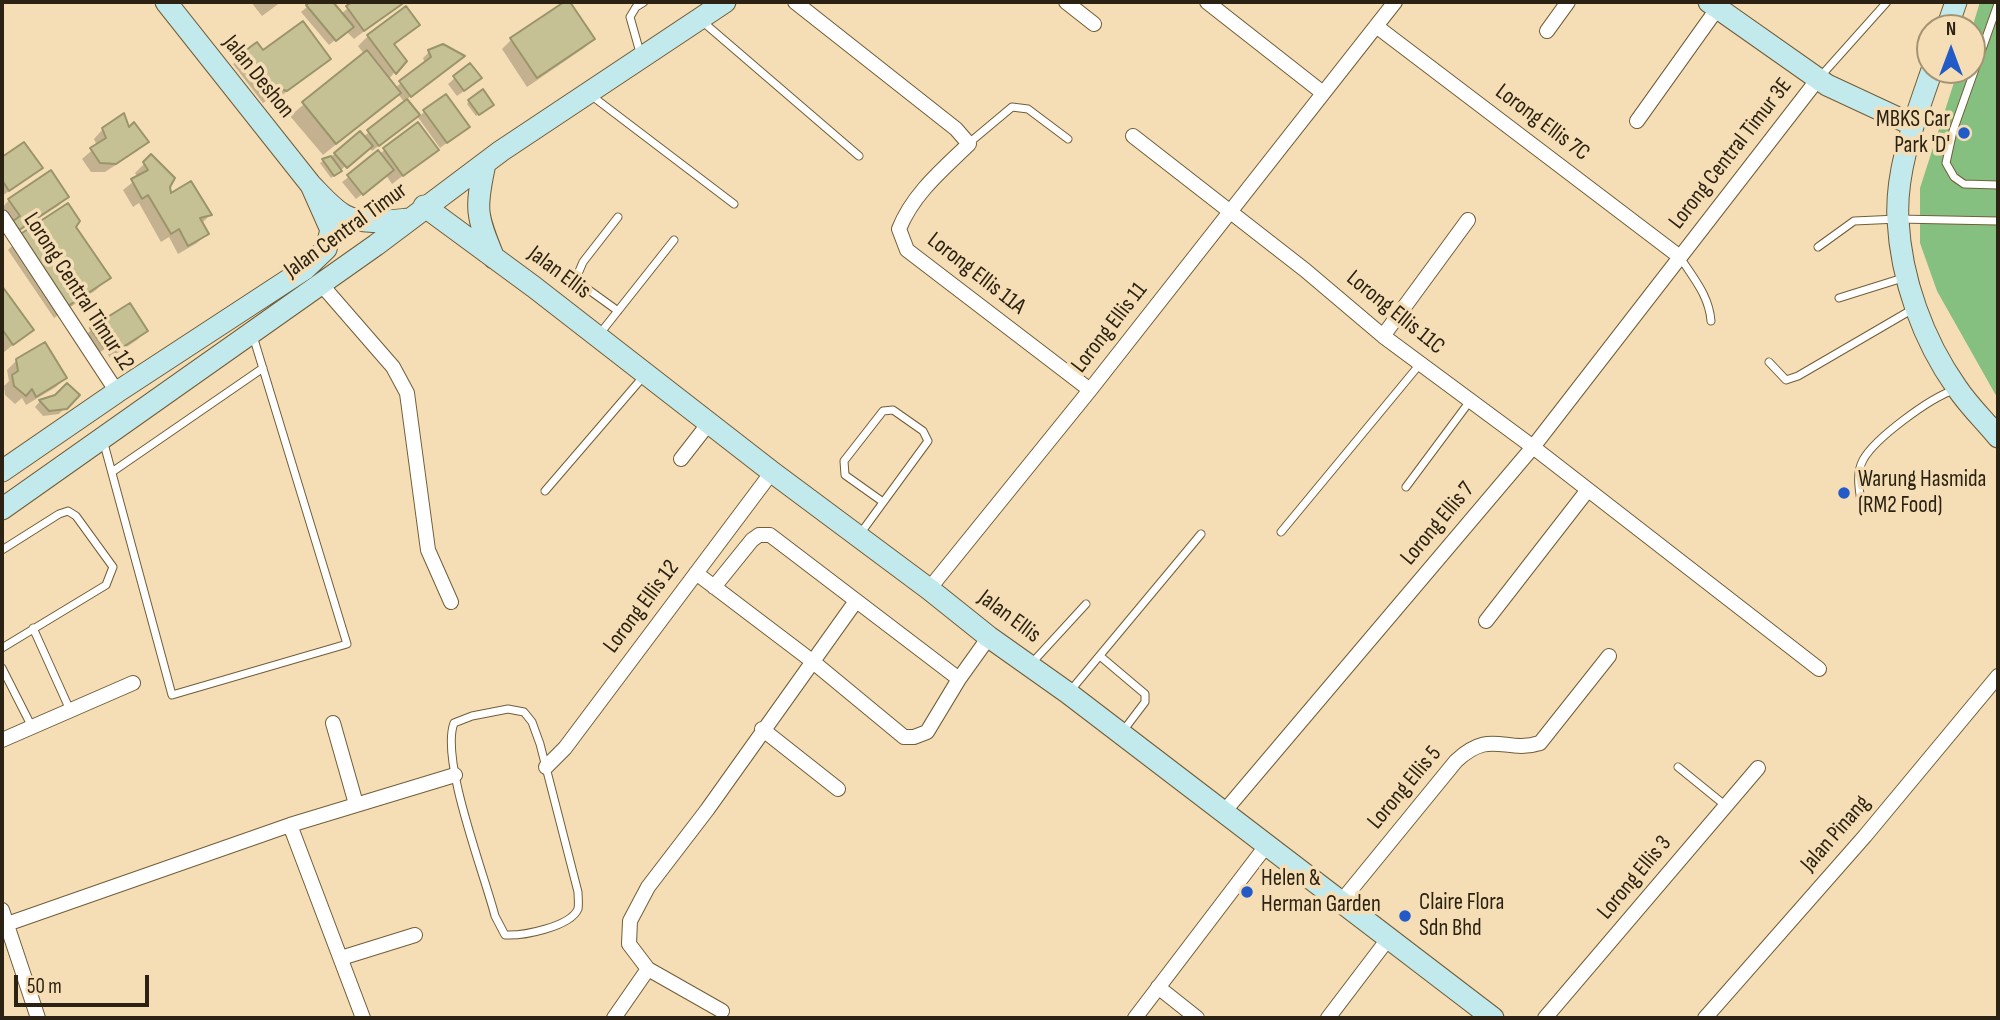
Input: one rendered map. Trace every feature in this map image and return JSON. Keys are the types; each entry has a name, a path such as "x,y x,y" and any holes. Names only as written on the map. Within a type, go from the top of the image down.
{"main road":[{"name":"Jalan Central Timur","path":"2,509 320,283 501,150 725,2"},
{"name":"Jalan Deshon","path":"175,5 311,185"},
{"path":"1713,5 1818,79 1913,125"},
{"path":"1927,84 1913,125 1902,174 1898,219 1906,277 1927,338 1957,389 1998,437"},
{"name":"Jalan Ellis","path":"485,164 477,198 479,222 494,258"},
{"name":"Jalan Central Timur","path":"2,471 305,269 326,249 331,230 311,185"},
{"path":"311,185 344,215 372,220 417,213"},
{"name":"Jalan Ellis","path":"417,213 494,258 1493,1018"}],"street":[{"path":"1066,2 1094,24"},
{"path":"1207,2 1323,93"},
{"name":"Lorong Ellis 11","path":"929,589 1090,390 1395,2"},
{"path":"1547,31 1568,2"},
{"path":"802,4 956,129 969,144"},
{"path":"1637,121 1713,5"},
{"name":"Lorong Ellis 7C","path":"1376,26 1680,257"},
{"name":"Lorong Central Timur 3E","path":"1680,257 1818,79"},
{"name":"Lorong Ellis 11C","path":"1133,136 1305,270 1383,336 1533,447 1819,669"},
{"name":"Lorong Ellis 11A","path":"969,144 918,195 905,214 899,229 907,250 1090,390"},
{"name":"Lorong Central Timur 12","path":"2,217 117,392"},
{"path":"1383,336 1468,220"},
{"name":"Lorong Ellis 7","path":"1223,813 1533,447 1680,257"},
{"path":"320,283 393,367 407,393 428,550 451,602"},
{"path":"681,459 709,423"},
{"name":"Lorong Ellis 12","path":"546,767 565,748 772,472"},
{"path":"1486,621 1587,491"},
{"path":"714,587 752,540 760,535 770,535 959,679"},
{"path":"696,573 812,661 904,737 915,737 927,732 959,679 989,637"},
{"path":"722,1011 648,969 629,943 630,921 648,887 856,601"},
{"name":"Lorong Ellis 5","path":"1340,902 1456,761 1470,748 1483,744 1529,746 1540,743 1609,656"},
{"name":"Jalan Pinang","path":"1705,1018 1865,836 1998,676"},
{"path":"2,740 133,683"},
{"path":"333,723 356,804"},
{"path":"762,729 838,789"},
{"name":"Lorong Ellis 3","path":"1545,1018 1758,768"},
{"path":"7,924 290,825 455,775"},
{"path":"290,825 363,1018"},
{"path":"1135,1018 1266,846"},
{"path":"2,910 38,1018"},
{"path":"341,958 415,935"},
{"path":"1328,1018 1388,939"},
{"path":"614,1018 648,969"},
{"path":"1158,987 1197,1018"}],"lane":[{"path":"642,57 630,17 636,7 644,2"},
{"path":"1818,79 1887,2"},
{"path":"1998,4 1953,131 1946,163 1954,177 1964,184 1998,185"},
{"path":"700,18 715,34 859,156"},
{"path":"588,94 734,204"},
{"path":"969,144 1013,107 1028,109 1068,139"},
{"path":"618,217 583,262 578,276 582,285 618,311"},
{"path":"1818,247 1854,221 1998,220"},
{"path":"598,336 674,240"},
{"path":"1680,257 1703,292 1710,307 1711,321"},
{"path":"1839,298 1906,277"},
{"path":"1769,362 1786,380 1798,376 1917,306"},
{"path":"102,438 172,695 347,644 251,332"},
{"path":"1281,532 1420,364"},
{"path":"112,472 262,369"},
{"path":"545,491 645,373"},
{"path":"1862,509 1859,474 1864,458 1895,427 1940,395 1957,389"},
{"path":"1406,487 1470,401"},
{"path":"858,537 928,442 923,431 893,410 883,411 844,461 845,475 883,502"},
{"path":"2,550 68,511 76,516 113,567 106,585 2,648"},
{"path":"1068,693 1201,534"},
{"path":"1029,665 1086,604"},
{"path":"33,628 71,712"},
{"path":"1100,656 1145,694 1145,702 1121,734"},
{"path":"2,668 32,727"},
{"path":"508,709 524,712 532,722 546,767 578,892 579,907 573,916 551,927 520,936 505,935 495,916 455,775 450,733 454,723 472,716 508,709"},
{"path":"1678,767 1727,806"}],"green space":[{"path":"1980,2 1998,2 1998,399 1937,291 1920,243 1920,188 1953,84 1986,84 1986,14 1976,14"}],"building":[{"path":"310,2 333,2 354,27 336,41 306,5"},
{"path":"352,2 405,2 364,31 346,6"},
{"path":"564,2 570,2 595,39 537,78 510,38"},
{"path":"406,6 420,25 394,44 407,61 396,74 367,35"},
{"path":"303,21 331,59 287,91 281,89 273,95 242,53 257,42 263,50"},
{"path":"443,44 465,56 411,97 399,81 431,57 428,50"},
{"path":"367,50 401,93 336,144 302,102"},
{"path":"470,63 482,78 464,91 453,76"},
{"path":"483,89 494,105 479,115 468,100"},
{"path":"446,94 470,127 447,143 423,110"},
{"path":"407,99 420,115 379,146 367,130"},
{"path":"124,113 129,127 134,122 149,142 116,164 100,163 90,148 106,138 102,128"},
{"path":"418,122 439,150 403,176 383,148"},
{"path":"360,131 373,146 347,168 334,153"},
{"path":"24,142 43,168 9,191 2,180 2,157"},
{"path":"378,150 394,170 363,195 347,175"},
{"path":"151,154 175,178 170,187 171,193 191,181 212,215 200,218 209,234 188,246 179,229 171,234 148,195 142,199 131,179 148,170 143,162"},
{"path":"331,156 342,171 334,176 322,159"},
{"path":"51,170 69,197 19,230 13,221 20,216 8,199"},
{"path":"68,203 80,221 76,227 111,278 68,306 19,235"},
{"path":"2,286 34,330 13,345 2,329"},
{"path":"130,303 148,331 120,349 115,341 104,348 90,328"},
{"path":"45,342 67,378 36,397 32,389 26,396 14,386 12,375 18,371 16,359"},
{"path":"67,383 80,395 67,409 49,411 39,400 55,395"}],"place":[{"name":"MBKS Car Park 'D'","path":"1964,133"},
{"name":"Warung Hasmida (RM2 Food)","path":"1844,493"},
{"name":"Helen & Herman Garden","path":"1247,892"},
{"name":"Claire Flora Sdn Bhd","path":"1405,916"}]}
